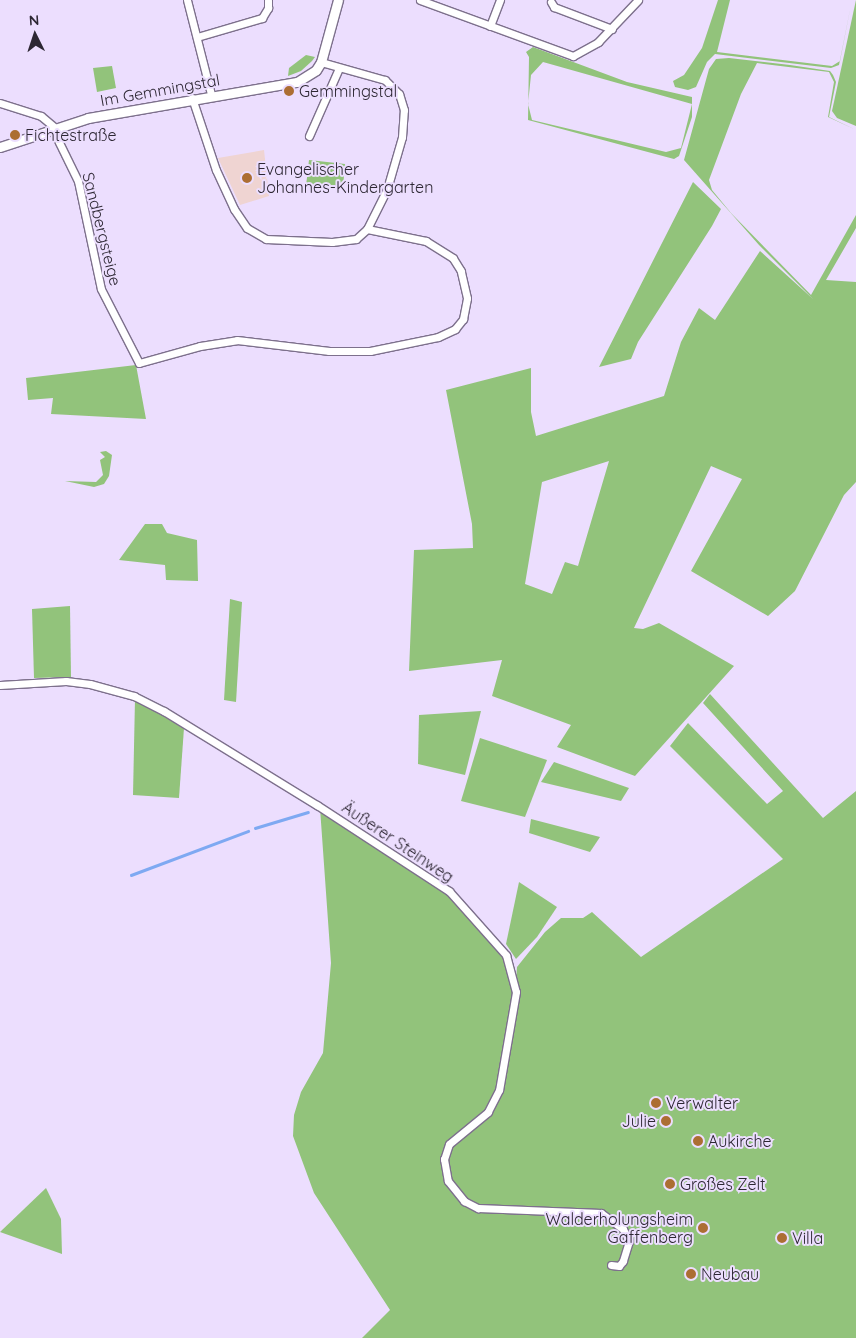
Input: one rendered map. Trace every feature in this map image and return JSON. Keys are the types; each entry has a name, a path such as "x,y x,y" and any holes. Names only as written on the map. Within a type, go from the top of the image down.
{"street":[{"path":"187,0 211,94"},
{"path":"197,37 262,18 268,8 268,0"},
{"path":"192,98 206,143 230,201 247,228 266,239 346,241 356,239 367,229 387,189 402,137 404,110 394,86 385,80 363,71 339,68 322,62 338,0"},
{"path":"420,0 573,56 589,49 612,29 638,0"},
{"path":"490,26 500,0"},
{"path":"551,2 556,8 612,29"},
{"name":"Im Gemmingstal","path":"0,147 53,127 211,94 298,82 316,70 322,62"},
{"path":"309,136 339,68"},
{"path":"0,103 41,116 53,127"},
{"name":"Sandbergsteige","path":"53,127 78,181 102,288 139,363 200,346 237,340 329,350 370,351 438,337 455,329 463,319 467,298 463,276 453,258 426,241 367,229"},
{"name":"Äußerer Steinweg","path":"0,685 66,682 90,684 134,696 164,711 326,810 449,891 506,956 514,975 516,992 499,1090 488,1112 455,1138 446,1150 448,1181 464,1201 484,1209 601,1213 623,1229 629,1241 623,1261 619,1266 611,1265"}],"shaded area":[{"name":"Evangelischer Johannes-Kindergarten","path":"264,150 269,196 240,205 218,158"}],"green space":[{"path":"718,0 730,0 717,52 832,66 840,61 839,65 831,68 715,54 707,62 696,87 688,90 675,87 673,81 684,75 702,48"},
{"path":"856,0 856,126 837,118 832,111"},
{"path":"533,47 627,82 692,97 692,104 543,62 531,75 528,101 529,57 526,52"},
{"path":"306,55 315,57 301,71 288,76 289,68"},
{"path":"729,58 830,71 836,82 829,117 856,130 828,117 834,82 829,72 757,63 741,94 709,180 712,190 731,213 811,295 856,215 856,228 826,280 856,282 856,482 844,495 795,591 768,616 691,571 742,479 711,466 634,628 643,629 659,623 734,666 635,776 557,747 571,725 492,696 502,660 409,671 414,550 473,548 472,524 446,390 531,368 531,412 536,436 664,396 681,342 699,308 715,320 760,251 813,299 759,245 684,160 709,69 716,59","holes":["609,461 578,566 565,562 552,594 525,584 542,482"]},
{"path":"112,66 116,88 97,92 93,68"},
{"path":"692,104 692,117 679,156 674,159 528,120 528,105 532,120 666,152 681,148"},
{"path":"309,160 345,164 343,188 306,186"},
{"path":"693,182 721,209 638,342 631,359 599,367"},
{"path":"136,365 146,419 51,414 53,398 28,400 26,378"},
{"path":"106,451 112,455 109,476 104,484 94,487 65,481 96,482 103,475 100,460 105,457 100,452"},
{"path":"145,524 162,524 167,533 197,540 198,581 166,580 165,565 119,560"},
{"path":"230,599 242,602 236,702 224,700"},
{"path":"70,606 71,677 34,678 32,609"},
{"path":"710,694 823,818 856,791 856,1338 362,1338 390,1310 314,1193 293,1136 294,1115 301,1092 323,1053 331,963 320,808 443,887 501,951 516,980 517,967 545,932 561,918 583,918 592,912 641,957 783,859 670,746 688,723 767,804 783,791 703,703"},
{"path":"135,699 184,728 179,798 133,795"},
{"path":"481,711 465,775 418,764 419,715"},
{"path":"480,738 547,760 525,817 461,801"},
{"path":"554,762 629,788 621,801 541,782"},
{"path":"531,819 600,837 590,852 529,833"},
{"path":"519,882 557,907 537,937 516,959 506,944"},
{"path":"46,1188 61,1219 62,1254 0,1232"}],"waterway":[{"path":"255,828 308,812"},
{"path":"131,875 248,831"}],"place":[{"name":"Gemmingstal","path":"289,91"},
{"name":"Fichtestraße","path":"15,135"},
{"name":"Evangelischer Johannes-Kindergarten","path":"247,178"},
{"name":"Verwalter","path":"656,1103"},
{"name":"Julie","path":"666,1121"},
{"name":"Aukirche","path":"698,1141"},
{"name":"Großes Zelt","path":"670,1184"},
{"name":"Walderholungsheim Gaffenberg","path":"703,1228"},
{"name":"Villa","path":"782,1238"},
{"name":"Neubau","path":"691,1274"}]}
